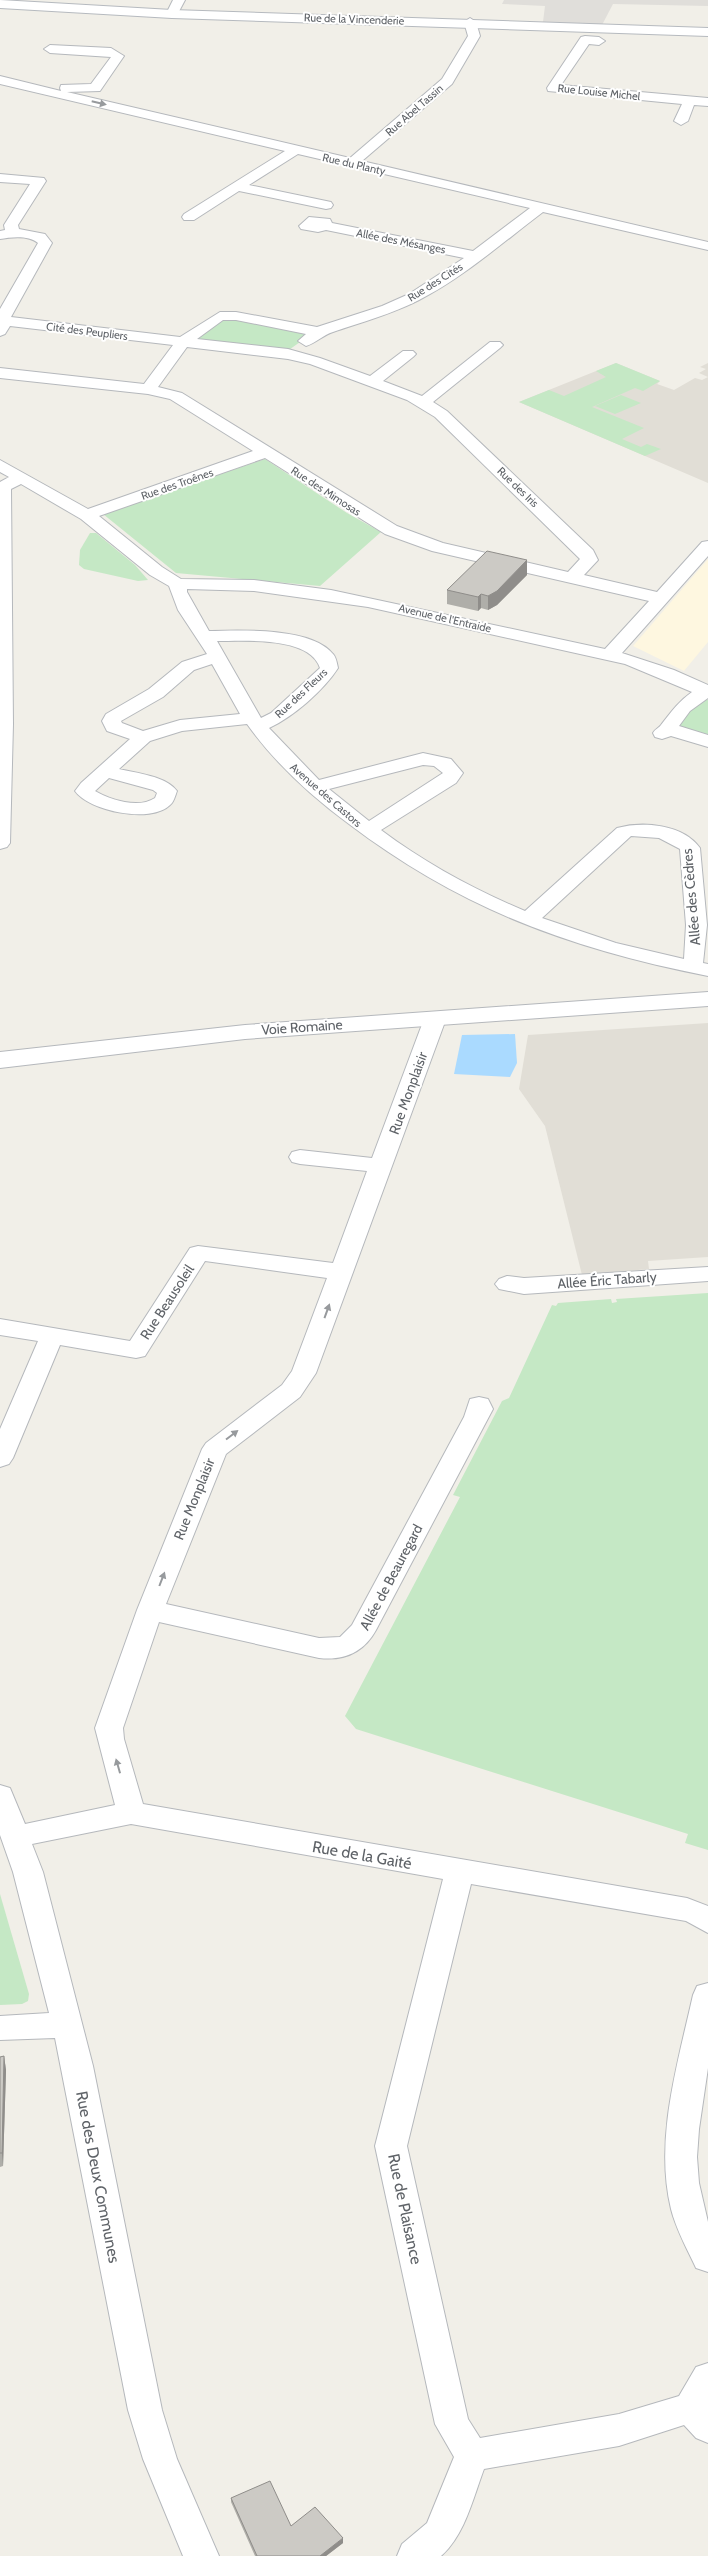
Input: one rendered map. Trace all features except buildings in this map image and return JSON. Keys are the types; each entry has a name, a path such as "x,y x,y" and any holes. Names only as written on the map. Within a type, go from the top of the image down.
{"main road":[{"name":"Rue de la Vincenderie","path":"0,4 172,14 470,22 708,32"},
{"name":"Voie Romaine","path":"0,1060 244,1032 605,1008 708,999"},
{"name":"Voie Romaine","path":"605,1008 708,1007"}],"street":[{"path":"172,14 179,0"},
{"name":"Rue Abel Tassin","path":"352,163 447,82 474,36 470,22"},
{"name":"Rue Louise Michel","path":"607,27 599,41 585,40 553,88 708,102"},
{"path":"47,91 60,88 95,88 118,56 111,52 50,49"},
{"name":"Rue du Planty","path":"0,80 539,208 708,246"},
{"path":"681,121 690,100"},
{"path":"189,217 295,150"},
{"path":"0,178 40,181 6,233"},
{"path":"237,187 326,205"},
{"name":"Rue des Cités","path":"318,332 387,309 414,297 476,256 539,208"},
{"name":"Allée des Mésanges","path":"326,226 476,256"},
{"path":"1,326 4,314 44,241 38,236 6,233"},
{"path":"148,389 183,342 216,317 225,315 318,332"},
{"name":"Cité des Peupliers","path":"1,326 183,342 288,354 372,382 424,402"},
{"path":"288,354 318,332"},
{"path":"424,402 495,345"},
{"path":"372,382 408,354"},
{"name":"Rue des Mimosas","path":"0,373 148,389 183,399 391,530 438,547 661,598"},
{"name":"Rue des Iris","path":"424,402 441,414 466,437 587,554 589,560 573,578"},
{"name":"Rue des Troênes","path":"87,515 266,452"},
{"path":"0,465 87,515 156,571 177,584"},
{"path":"0,843 3,487 22,477"},
{"path":"610,656 708,546"},
{"name":"Avenue des Castors","path":"177,584 177,593 206,636 255,722 275,748 314,787 367,830 408,859 458,889 528,920 617,950 703,970"},
{"name":"Avenue de l'Entraide","path":"177,584 214,584 313,592 348,597 651,666 706,692 683,709 666,731 708,741"},
{"name":"Rue des Fleurs","path":"206,636 294,640 311,644 326,656 329,668 325,674 278,717 255,722"},
{"path":"143,737 114,727 111,721 166,686 188,666 217,657"},
{"path":"106,771 143,737 180,726 255,722"},
{"path":"314,787 423,759 441,762 451,768 453,773 449,779 367,830"},
{"name":"Allée des Cèdres","path":"528,920 624,832 643,830 682,839 690,848 696,952 703,970"},
{"name":"Rue Monplaisir","path":"131,1813 110,1740 109,1728 150,1610 215,1449 299,1383 435,1019"},
{"path":"300,1157 381,1166"},
{"name":"Rue Beausoleil","path":"0,1327 136,1350 198,1253 342,1272"},
{"name":"Allée Éric Tabarly","path":"507,1284 524,1286 708,1274"},
{"path":"1,1451 52,1336"},
{"name":"Allée de Beauregard","path":"150,1610 319,1648 335,1650 349,1645 363,1630 477,1417 481,1409 479,1405"},
{"name":"Rue des Deux Communes","path":"0,1796 28,1872 78,2066 145,2410 160,2459 201,2556"},
{"name":"Rue de la Gaité","path":"15,1837 131,1813 459,1872 686,1910 696,1913 708,1921"},
{"name":"Rue de Plaisance","path":"459,1872 391,2146 452,2424 472,2455"},
{"path":"708,1995 685,2118 682,2161 687,2208 708,2258"},
{"path":"0,2028 67,2025"},
{"path":"415,2556 439,2534 450,2514 472,2455 699,2417 708,2378"}],"shaded area":[{"path":"504,0 708,0 708,6 613,4 602,25 543,22 545,6 502,4"},
{"path":"616,363 660,381 657,384 674,390 695,378 702,380 708,377 708,483 519,402"},
{"path":"708,363 708,377 699,373 706,369 700,367"},
{"path":"708,559 708,642 684,671 633,646"},
{"path":"708,1023 708,1257 648,1261 649,1269 582,1275 545,1126 519,1089 528,1035"}],"green space":[{"path":"232,317 314,332 286,352 188,341 220,318"},
{"path":"616,363 660,381 643,391 635,388 592,407 644,428 622,439 641,447 647,444 661,449 645,456 519,402 549,390 564,396 606,377 596,371"},
{"path":"621,395 641,403 615,414 595,406"},
{"path":"265,459 347,513 381,532 320,586 176,573 103,514"},
{"path":"90,533 96,533 135,565 148,580 138,581 84,569 79,565 80,550"},
{"path":"708,700 708,738 677,727 697,701"},
{"path":"708,1293 708,1850 685,1843 688,1834 356,1729 345,1716 460,1497 453,1495 502,1401 509,1398 552,1305 611,1299 612,1303 617,1302 616,1299"},
{"path":"0,1894 29,1994 28,2001 22,2004 0,2005"}],"water":[{"path":"515,1034 517,1063 510,1077 454,1074 462,1035"}]}
